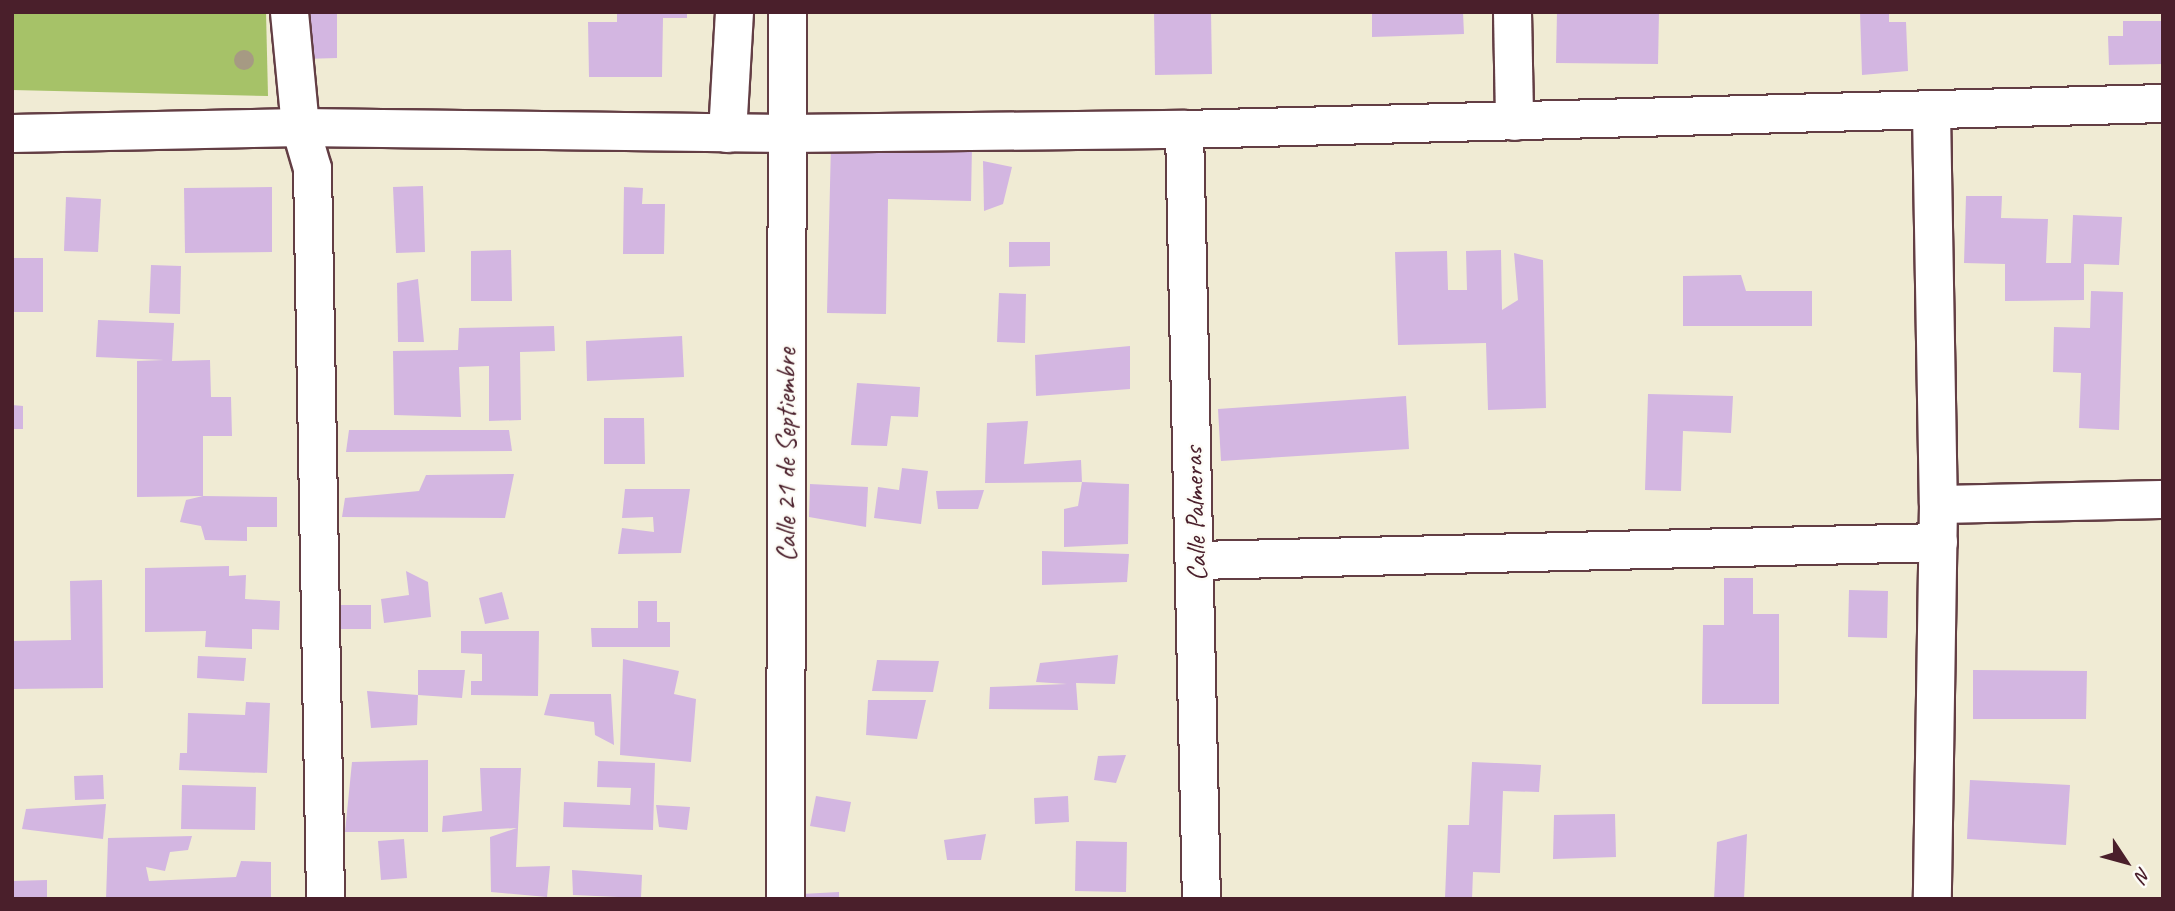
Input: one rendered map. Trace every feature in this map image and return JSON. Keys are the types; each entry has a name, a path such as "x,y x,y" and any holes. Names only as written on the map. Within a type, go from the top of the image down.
{"street":[{"path":"289,12 300,127 312,168 325,899"},
{"path":"727,133 734,12"},
{"path":"756,12 787,22"},
{"path":"1512,12 1514,121"},
{"name":"Calle 21 de Septiembre","path":"785,899 787,22"},
{"path":"12,133 300,127 787,134 1184,129 1931,112 2163,103"},
{"path":"1931,112 1938,504 1932,899"},
{"name":"Calle Palmeras","path":"1184,129 1197,560 1201,899"},
{"path":"1938,504 2163,499"},
{"path":"1197,560 1937,542"}],"green space":[{"path":"12,12 266,12 268,96 12,90"}],"building":[{"path":"337,12 337,58 304,59 304,13"},
{"path":"617,12 687,12 687,18 663,18 662,77 589,77 588,22 617,22"},
{"path":"1154,12 1211,12 1212,74 1155,75"},
{"path":"1372,12 1463,12 1464,34 1372,37"},
{"path":"1557,12 1659,12 1658,64 1556,63"},
{"path":"1860,12 1889,12 1889,22 1906,22 1908,71 1862,75"},
{"path":"2123,21 2163,21 2163,64 2109,65 2108,36 2123,36"},
{"path":"831,143 972,145 971,201 888,199 886,314 827,313"},
{"path":"983,161 1012,167 1003,204 984,211"},
{"path":"423,186 425,252 396,253 393,187"},
{"path":"272,187 272,252 185,253 184,188"},
{"path":"624,187 643,188 642,204 665,204 664,254 623,254"},
{"path":"1966,196 2002,196 2001,218 2048,219 2046,263 2071,263 2073,215 2122,217 2119,265 2084,264 2084,300 2005,301 2005,264 1964,263"},
{"path":"66,197 101,199 98,252 64,251"},
{"path":"1009,242 1050,242 1050,266 1009,267"},
{"path":"511,250 512,301 471,301 471,251"},
{"path":"1501,250 1502,310 1518,300 1514,253 1543,260 1546,408 1488,410 1486,343 1398,345 1395,252 1447,251 1448,290 1467,290 1466,251"},
{"path":"12,258 43,258 43,312 12,312"},
{"path":"151,265 181,266 180,314 149,313"},
{"path":"1741,275 1746,291 1812,291 1812,326 1683,326 1683,276"},
{"path":"418,279 424,342 398,342 397,283"},
{"path":"2091,291 2123,292 2119,430 2079,428 2081,373 2053,372 2054,327 2090,328"},
{"path":"999,293 1026,294 1025,343 997,342"},
{"path":"98,320 174,323 172,361 210,360 211,397 231,397 232,436 203,436 203,496 137,497 137,361 164,360 96,357"},
{"path":"554,326 555,351 520,352 521,420 489,421 489,366 459,367 461,417 394,415 393,351 458,350 459,328"},
{"path":"682,336 684,377 587,381 586,341"},
{"path":"1130,346 1130,389 1036,396 1035,355"},
{"path":"857,383 920,387 918,417 891,416 887,446 851,445"},
{"path":"1648,394 1733,396 1731,433 1683,431 1681,491 1645,490"},
{"path":"1406,396 1409,449 1221,461 1218,409"},
{"path":"12,405 23,406 23,429 12,429"},
{"path":"604,418 644,418 645,464 604,464"},
{"path":"1028,421 1024,464 1081,460 1082,482 985,483 987,423"},
{"path":"349,430 509,430 512,451 346,452"},
{"path":"902,468 928,471 921,524 874,518 878,487 899,490"},
{"path":"514,474 505,518 342,517 345,498 419,491 426,475"},
{"path":"1082,482 1129,484 1128,544 1064,547 1064,509 1078,506"},
{"path":"810,484 868,487 866,527 809,517"},
{"path":"625,489 690,489 681,553 618,554 622,528 654,532 653,517 622,518"},
{"path":"984,490 978,509 938,509 936,491"},
{"path":"203,496 277,497 277,527 247,527 247,541 205,540 201,526 180,522 186,500"},
{"path":"1042,551 1129,554 1127,582 1042,585"},
{"path":"229,566 229,576 246,575 245,599 280,601 279,630 252,629 252,649 205,647 206,631 145,632 145,568"},
{"path":"406,571 428,582 431,617 384,623 381,599 409,595"},
{"path":"1724,578 1753,578 1753,614 1779,614 1779,704 1702,704 1703,625 1724,625"},
{"path":"102,580 103,688 12,689 12,641 71,640 70,581"},
{"path":"1849,590 1888,591 1887,638 1848,637"},
{"path":"502,592 509,619 485,624 479,598"},
{"path":"638,601 657,601 657,622 670,622 670,647 592,647 591,628 638,628"},
{"path":"341,605 371,605 371,629 341,629"},
{"path":"461,631 539,631 538,696 471,695 471,681 482,681 482,654 461,653"},
{"path":"1118,655 1115,684 1076,683 1078,710 989,709 990,687 1067,684 1036,682 1040,663"},
{"path":"198,656 246,658 244,681 197,678"},
{"path":"623,659 679,671 674,694 696,699 691,762 620,755"},
{"path":"877,660 939,661 933,692 872,691"},
{"path":"418,670 465,670 462,698 418,695"},
{"path":"1973,670 2087,671 2086,719 1973,719"},
{"path":"367,691 418,695 417,725 371,728"},
{"path":"550,694 611,694 614,745 595,735 594,722 544,715"},
{"path":"868,700 926,700 917,739 866,735"},
{"path":"246,702 270,703 267,773 179,770 180,753 187,753 188,713 245,715"},
{"path":"1126,755 1116,783 1094,780 1098,756"},
{"path":"428,760 428,832 345,832 352,762"},
{"path":"598,761 655,763 653,830 563,827 564,802 630,805 631,788 597,787"},
{"path":"1472,762 1541,765 1539,792 1503,791 1500,873 1473,872 1472,899 1445,898 1448,825 1469,825"},
{"path":"480,768 521,768 516,867 550,866 547,897 491,892 490,837 517,828 442,832 443,816 482,811"},
{"path":"103,775 104,799 75,800 74,776"},
{"path":"1970,780 2070,785 2066,845 1967,839"},
{"path":"182,785 256,787 255,830 181,829"},
{"path":"816,796 851,802 845,832 810,826"},
{"path":"1068,796 1069,822 1035,824 1034,798"},
{"path":"106,804 103,839 22,829 26,809"},
{"path":"656,805 690,807 687,830 659,827"},
{"path":"1615,814 1616,857 1553,859 1554,815"},
{"path":"986,834 981,860 947,860 944,840"},
{"path":"1747,834 1744,899 1714,899 1717,842"},
{"path":"192,836 188,850 170,852 165,871 146,867 149,881 236,877 241,861 271,862 271,899 106,899 108,838"},
{"path":"404,839 407,878 381,880 378,841"},
{"path":"1076,841 1127,842 1126,892 1075,891"},
{"path":"572,870 642,875 641,898 573,895"},
{"path":"47,880 47,899 12,899 12,881"},
{"path":"839,892 839,899 801,899 801,894"}]}
